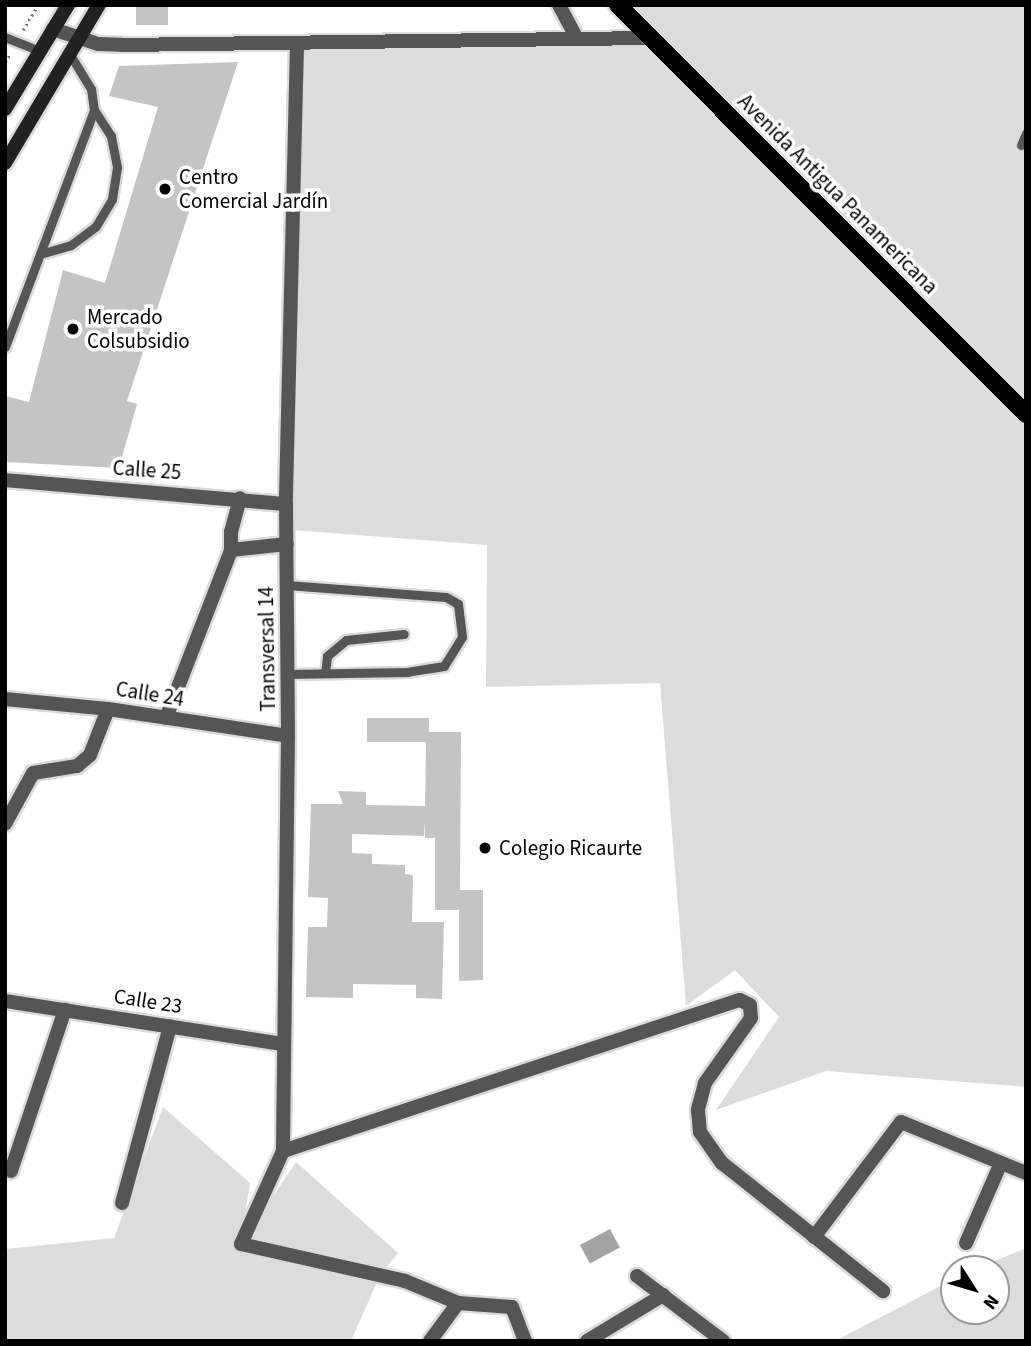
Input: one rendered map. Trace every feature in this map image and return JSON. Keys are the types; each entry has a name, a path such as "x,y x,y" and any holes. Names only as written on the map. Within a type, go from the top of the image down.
{"main road":[{"path":"5,109 68,5"},
{"path":"5,163 99,5"},
{"name":"Avenida Antigua Panamericana","path":"618,5 1026,414"}],"street":[{"path":"559,5 576,37"},
{"path":"53,29 79,38 122,45 297,45 576,37 650,38"},
{"name":"Transversal 14","path":"297,45 286,503 288,736 283,1151 241,1244 405,1281 458,1303"},
{"name":"Calle 25","path":"5,480 286,503"},
{"path":"166,718 231,550 230,531 240,498"},
{"path":"231,550 286,544"},
{"name":"Calle 24","path":"5,699 108,709 288,736"},
{"path":"5,824 33,773 77,766 90,755 108,709"},
{"path":"283,1151 740,1000 750,1005 751,1018 705,1083 698,1110 700,1132 722,1163 883,1291"},
{"name":"Calle 23","path":"5,1001 284,1044"},
{"path":"11,1171 65,1010"},
{"path":"122,1203 170,1026"},
{"path":"814,1237 901,1122 1026,1173"},
{"path":"966,1243 1001,1163"},
{"path":"637,1276 723,1341"},
{"path":"587,1341 663,1295"},
{"path":"430,1341 458,1303 512,1307 525,1341"}],"lane":[{"path":"5,37 40,51"},
{"path":"40,254 71,245 96,226 112,199 117,167 111,136 94,110 91,89 69,53"},
{"path":"5,347 94,110"},
{"path":"1021,145 1026,133"},
{"path":"287,585 412,591 458,604 463,637 444,666 408,672 288,674"},
{"path":"325,673 327,656 346,640 404,634"}],"shaded area":[{"path":"633,5 1026,5 1026,400 659,31"},
{"path":"643,44 1026,427 1026,1087 826,1071 716,1110 779,1017 735,970 686,1006 660,683 486,687 487,545 292,530 302,51"},
{"path":"163,1107 250,1183 242,1233 247,1235 296,1162 398,1253 380,1275 351,1341 5,1341 5,1249 114,1238"},
{"path":"610,1229 620,1248 590,1264 580,1245"},
{"path":"1026,1248 1026,1341 835,1341 940,1286 940,1325 1010,1325 1009,1255"}],"building":[{"path":"136,5 168,5 168,25 136,25"},
{"name":"Centro Comercial Jardín","path":"238,62 127,401 137,404 119,468 5,462 5,396 29,402 63,270 105,283 158,107 109,96 119,66"},
{"path":"367,718 429,718 429,732 461,732 460,890 483,890 483,980 459,981 459,910 435,910 435,838 425,838 425,821 424,836 352,834 352,853 372,854 372,864 405,865 405,874 413,875 412,922 444,922 442,999 416,998 416,985 353,984 353,998 306,997 308,927 327,927 328,898 308,897 311,804 343,804 338,791 366,792 366,805 425,806 426,742 367,742"}],"place":[{"name":"Centro Comercial Jardín","path":"165,189"},
{"name":"Mercado Colsubsidio","path":"73,329"},
{"name":"Colegio Ricaurte","path":"485,848"}]}
